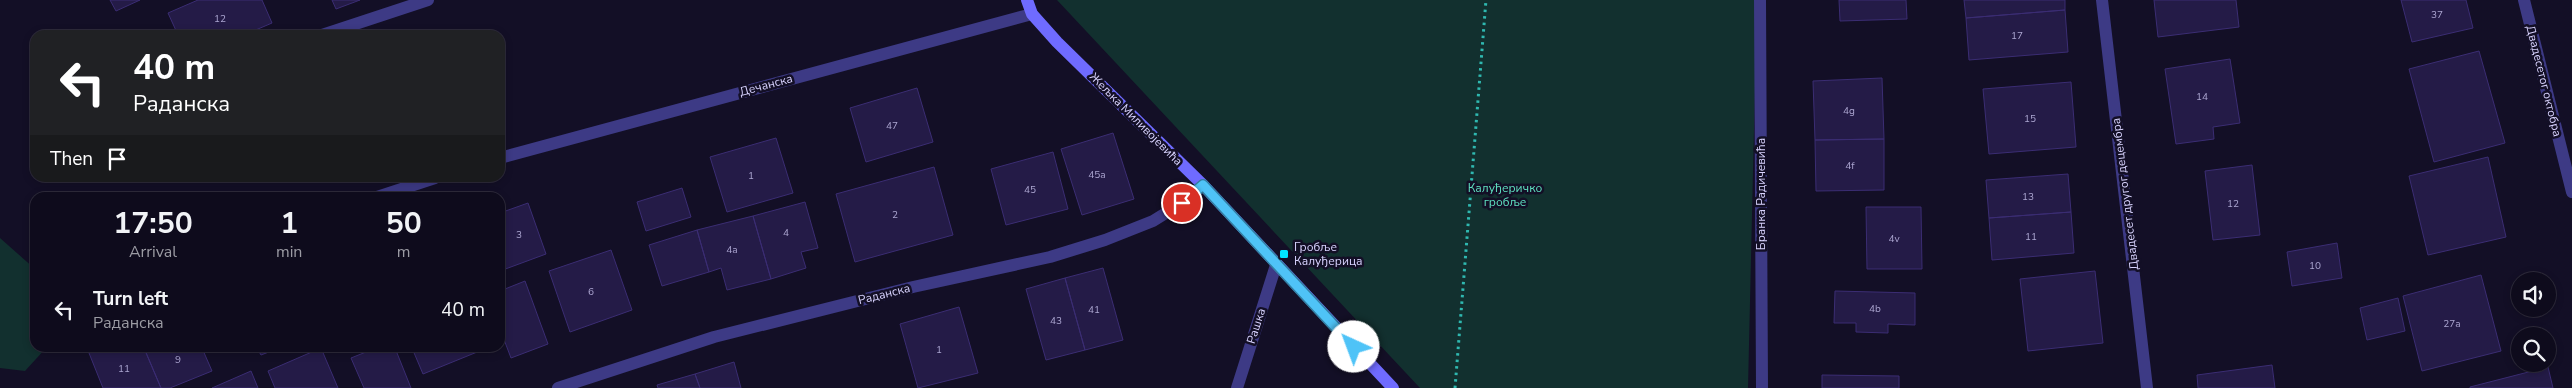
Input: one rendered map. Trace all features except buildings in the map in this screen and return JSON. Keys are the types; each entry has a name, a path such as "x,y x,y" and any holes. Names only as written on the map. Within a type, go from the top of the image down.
{"street":[{"path":"337,30 428,0"},
{"name":"Жељка Миливојевића","path":"1027,0 1032,14 1057,42 1203,185 1393,388"},
{"name":"Бранка Радичевића","path":"1760,0 1762,388"},
{"name":"Двадесет другог децембра","path":"2102,0 2147,388"},
{"name":"Двадесетог октобра","path":"2524,0 2572,192"},
{"name":"Дечанска","path":"505,157 1032,14"},
{"path":"392,192 423,182"},
{"name":"Раданска","path":"558,388 714,337 913,287 1050,257 1105,240 1153,222 1203,185"},
{"name":"Рашка","path":"1237,388 1276,265"}],"path":[{"path":"1454,388 1486,0"}],"green space":[{"name":"Калуђеричко гробље","path":"1057,0 1757,0 1748,388 1420,388"},
{"path":"0,238 30,265 30,352 42,352 25,371 0,368"}],"place":[{"name":"Гробље Калуђерица","path":"1284,254"}],"route":[{"path":"1182,203 1203,185 1354,347"}]}
